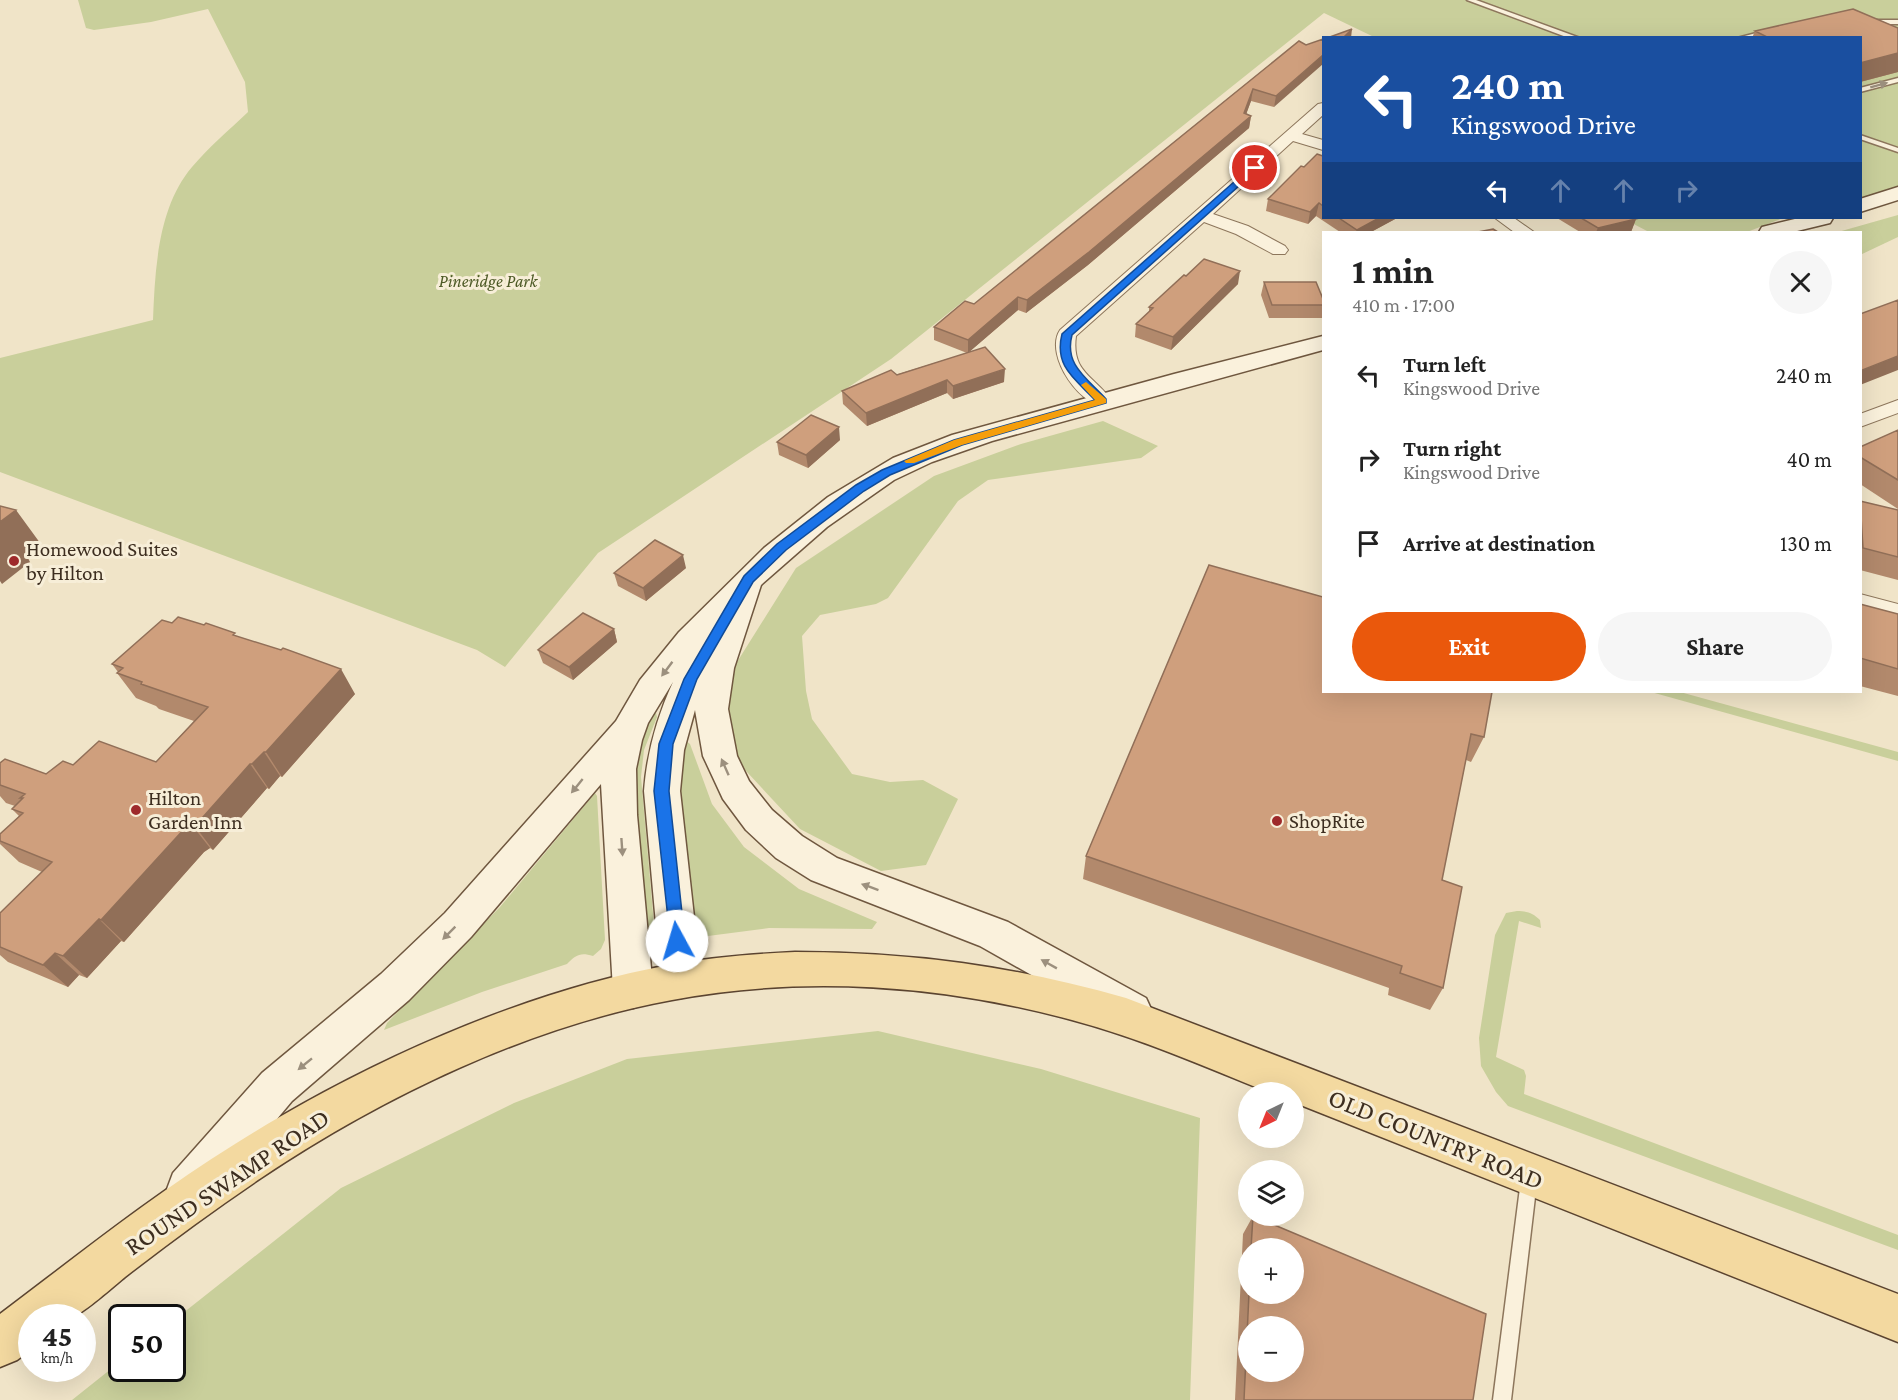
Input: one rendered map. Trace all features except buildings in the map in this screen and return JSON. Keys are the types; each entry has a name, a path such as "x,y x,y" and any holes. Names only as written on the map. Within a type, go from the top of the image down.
{"main road":[{"path":"1862,205 1898,193"},
{"path":"1774,231 1818,219"},
{"path":"155,1228 277,1087 394,987 458,925 630,727 654,686 693,636 782,547 860,488 886,472 958,442 1190,376 1322,343"},
{"path":"681,980 662,791 663,760 673,721 690,679 748,579"},
{"path":"748,579 718,668 711,709 720,756 735,789 759,820 789,847 824,869 994,934 1173,1034"},
{"path":"630,727 621,759 619,796 633,990"},
{"name":"OLD COUNTRY ROAD","path":"681,980 724,975 822,970 913,973 1045,993 1082,1003 1173,1034 1529,1176 1898,1318"},
{"name":"ROUND SWAMP ROAD","path":"52,1304 216,1183 268,1148 325,1114 396,1077 501,1032 633,990 681,980"},
{"name":"ROUND SWAMP ROAD","path":"0,1343 18,1329"}],"street":[{"path":"1102,401 1069,365 1064,348 1067,334 1322,108"},
{"path":"1291,136 1322,145"},
{"path":"1202,215 1242,230 1279,250"},
{"path":"1505,219 1523,231"},
{"path":"1862,420 1898,406"},
{"path":"1862,603 1898,612"}],"lane":[{"path":"1470,0 1571,36"},
{"path":"1860,21 1898,22"},
{"path":"1878,23 1898,32"},
{"path":"1748,36 1773,30"},
{"path":"1862,89 1898,80"},
{"path":"1862,138 1898,150"},
{"path":"1502,1400 1529,1176"}],"green space":[{"name":"Pineridge Park","path":"78,0 1898,0 1898,189 1862,200 1862,36 1372,36 1324,13 891,359 598,553 505,667 477,650 0,472 0,358 153,320 160,239 172,201 192,167 248,112 245,82 208,9 151,22 94,30 86,28"},
{"path":"1898,215 1898,237 1862,254 1862,231 1842,231"},
{"path":"1624,219 1780,219 1750,231 1647,231"},
{"path":"1785,219 1807,219 1794,223"},
{"path":"1103,421 1158,446 1141,458 988,480 958,501 888,598 876,604 820,615 802,636 806,691 812,719 852,774 890,782 923,780 958,799 926,865 881,871 800,829 733,757 722,686 796,568 934,476 1021,444"},
{"path":"1655,693 1684,693 1898,752 1898,761"},
{"path":"656,713 657,717 644,750 641,777 655,936 651,941 648,940 633,779 637,744 652,715"},
{"path":"686,741 690,744 712,804 744,847 799,889 877,922 872,929 769,928 708,936 697,933 692,924 678,778"},
{"path":"595,793 605,940 601,949 593,956 578,955 567,964 482,992 384,1030 387,1023 500,907"},
{"path":"1517,911 1535,916 1540,920 1541,928 1519,921 1496,1057 1524,1070 1526,1076 1524,1094 1898,1235 1898,1250 1508,1106 1496,1092 1481,1066 1479,1038 1495,935 1506,913"},
{"path":"878,1031 1041,1069 1200,1118 1190,1400 72,1400 108,1371 108,1382 186,1382 186,1311 341,1188 514,1103 627,1059"}],"slow traffic":[{"path":"910,461 958,442 1102,401 1086,385"}],"place":[{"name":"Homewood Suites by Hilton","path":"14,561"},
{"name":"Hilton Garden Inn","path":"136,810"},
{"name":"ShopRite","path":"1277,821"}],"route":[{"path":"677,941 662,791 666,744 690,679 748,579 782,547 860,488 886,472 958,442 1102,401 1069,365 1064,348 1067,334 1255,168"}]}
